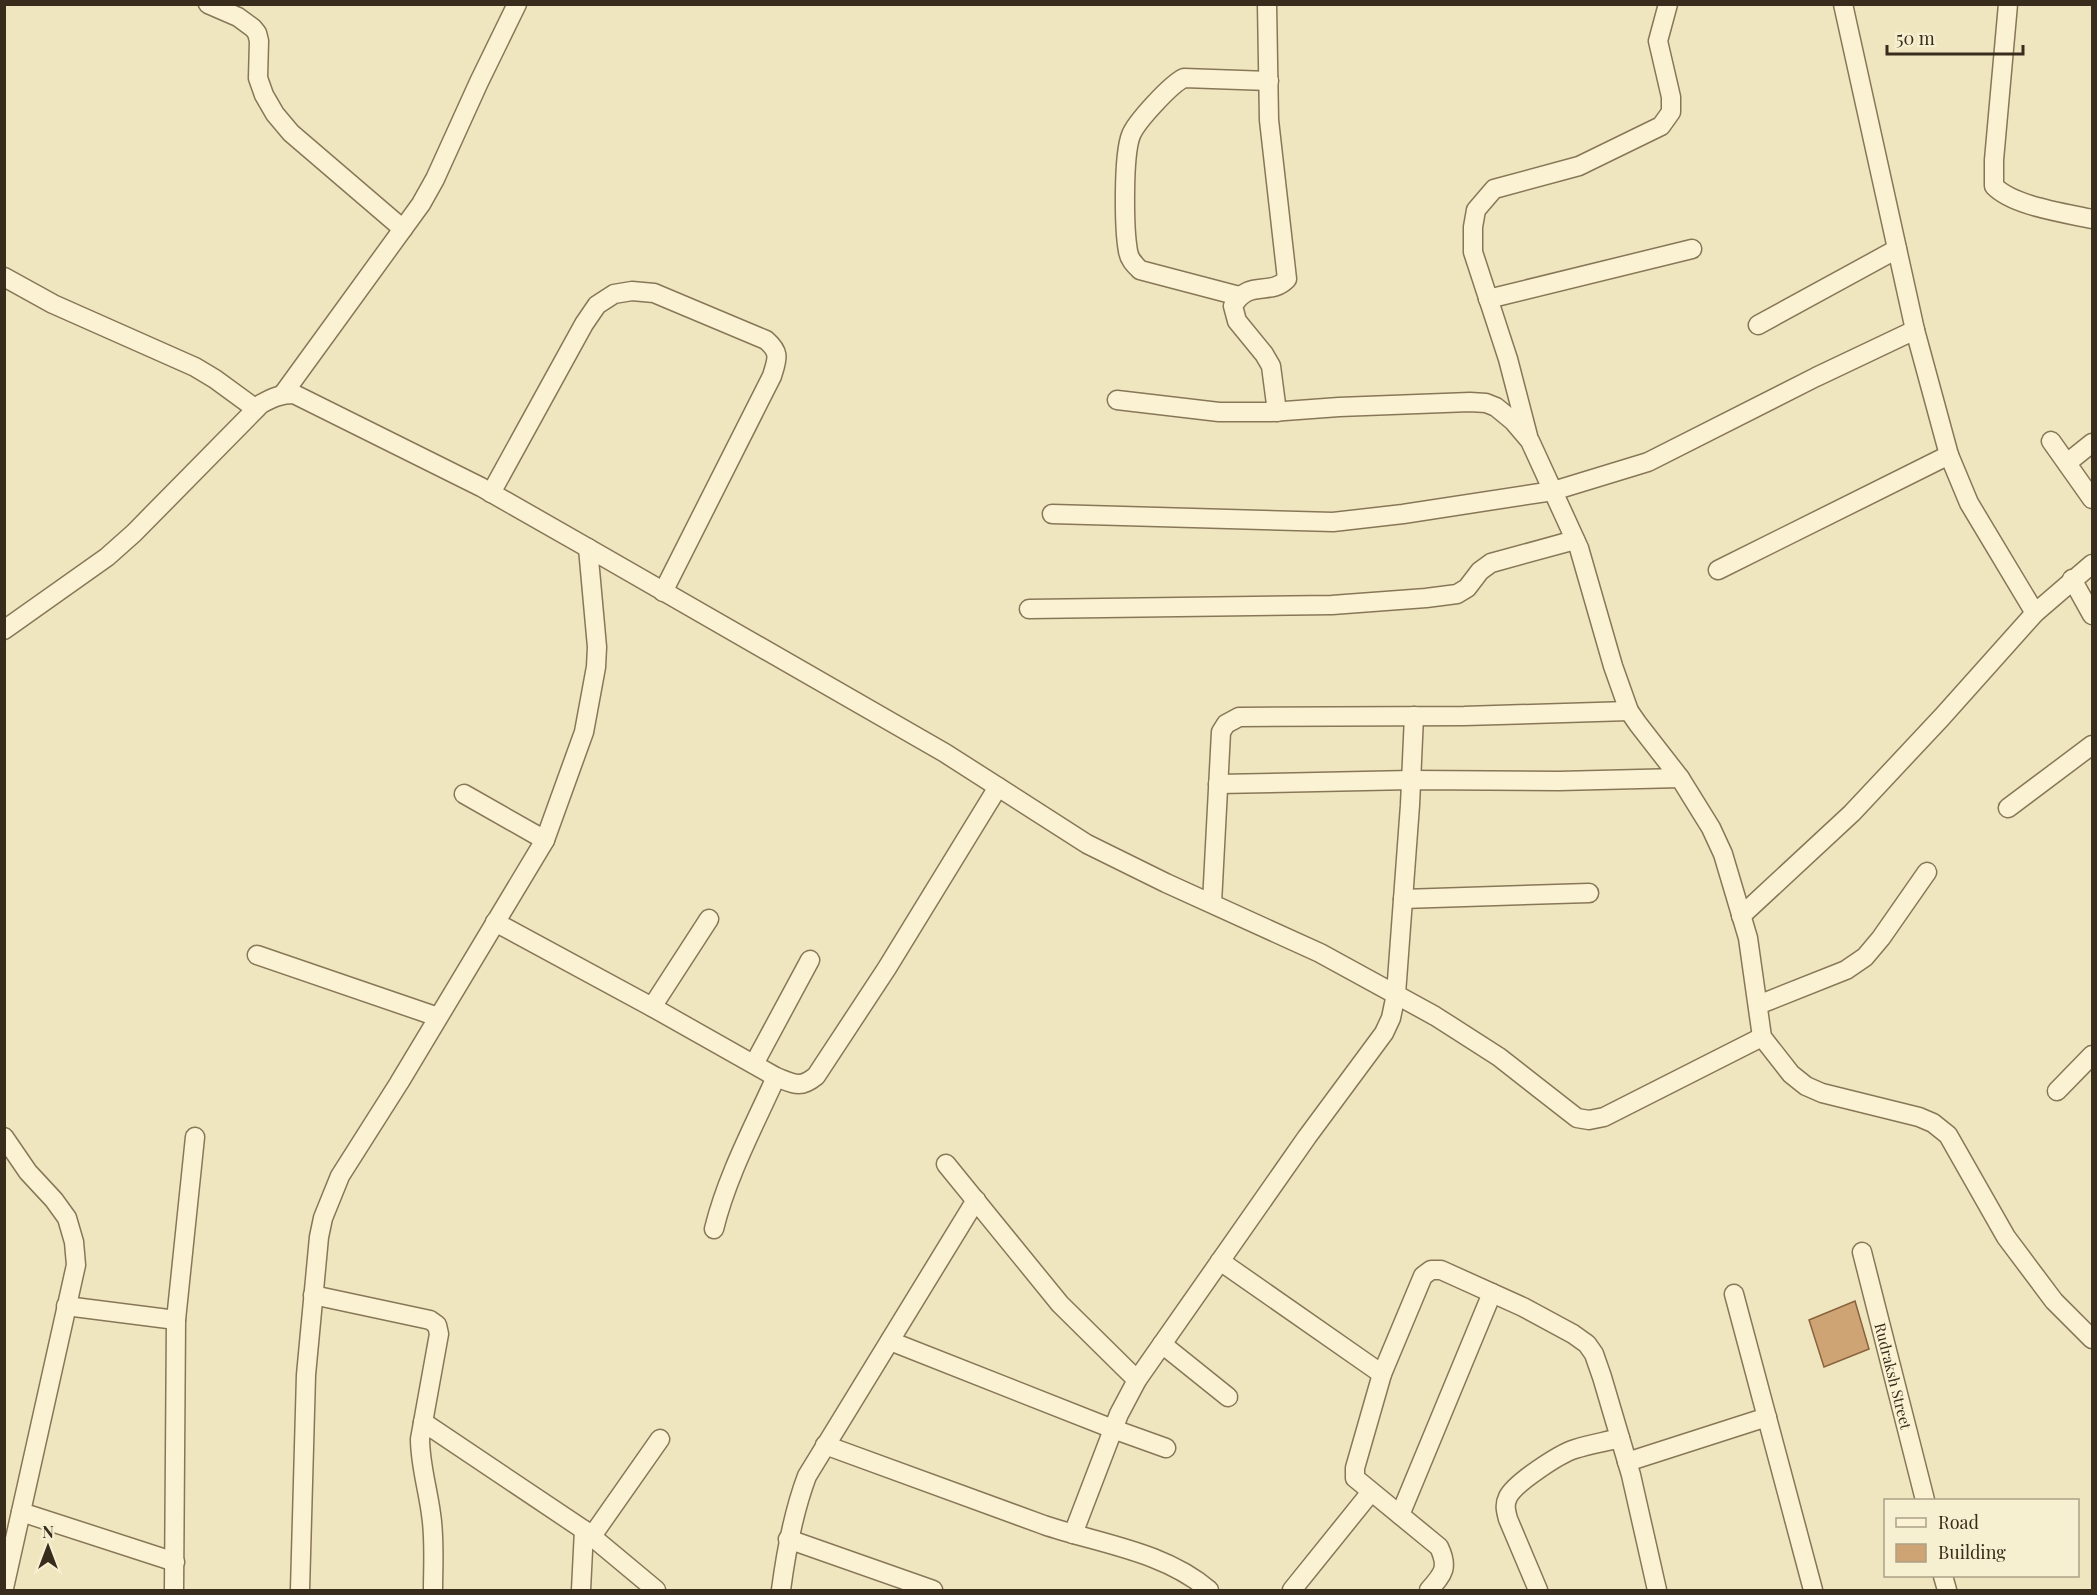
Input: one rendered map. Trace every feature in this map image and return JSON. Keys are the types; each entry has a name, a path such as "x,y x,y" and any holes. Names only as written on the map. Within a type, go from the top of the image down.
{"street":[{"path":"208,4 238,17 257,33 259,41 258,78 264,95 275,114 403,229"},
{"path":"283,394 403,229 435,179 517,4"},
{"path":"1267,4 1269,120 1287,279 1281,285 1248,290 1239,296 1233,306 1237,321 1271,366 1278,412"},
{"path":"1668,4 1658,41 1671,97 1671,112 1661,126 1579,166 1494,189 1476,210 1473,252 1508,359 1530,441 1575,540 1629,711 1680,778 1711,828 1723,854 1748,938 1762,1036 1791,1074 1806,1086 1822,1093 1919,1117 1933,1123 1948,1135 2006,1237 2054,1301 2092,1340"},
{"path":"1843,4 1915,330 1949,455 1970,504 2035,613"},
{"path":"2008,4 1994,160 1994,186 2002,195 2017,201 2092,219"},
{"path":"1239,296 1140,270 1132,262 1128,252 1125,210 1128,147 1131,133 1139,123 1174,83 1184,78 1269,81"},
{"path":"1488,299 1692,249"},
{"path":"1758,325 1897,249"},
{"path":"4,277 53,304 195,367 256,409"},
{"path":"491,494 584,324 597,305 614,294 632,291 654,293 766,340 775,348 777,358 772,376 663,592"},
{"path":"1052,514 1333,522 1553,491 1648,462 1915,330"},
{"path":"4,630 107,557 256,409 273,397 294,394 491,494 588,548 945,753 1087,844 1166,883 1320,953 1435,1016 1499,1057 1577,1118 1589,1120 1604,1117 1762,1036"},
{"path":"1117,400 1219,412 1278,412 1339,407 1486,403 1496,407 1530,441"},
{"path":"2051,441 2092,499"},
{"path":"2067,463 2092,443"},
{"path":"1718,570 1949,455"},
{"path":"1029,609 1332,606 1426,598 1457,594 1467,588 1480,571 1491,563 1575,540"},
{"path":"300,1590 306,1375 319,1237 323,1218 340,1176 544,840 584,732 596,667 597,647 588,548"},
{"path":"1741,916 1852,813 2035,613 2092,564"},
{"path":"2072,579 2092,615"},
{"path":"1212,903 1221,732 1226,724 1239,717 1629,711"},
{"path":"1073,1534 1113,1430 1137,1380 1307,1137 1384,1033 1391,1018 1396,994 1414,716"},
{"path":"2008,808 2092,745"},
{"path":"1218,784 1680,778"},
{"path":"495,922 776,1077 796,1084 806,1084 816,1076 887,968 998,786"},
{"path":"464,794 544,840"},
{"path":"1758,1005 1846,970 1865,957 1927,872"},
{"path":"1403,899 1589,893"},
{"path":"652,1007 709,919"},
{"path":"257,954 438,1017"},
{"path":"754,1064 810,960"},
{"path":"2057,1091 2092,1055"},
{"path":"714,1229 719,1207 730,1179 776,1077"},
{"path":"4,1137 28,1172 67,1218 75,1242 76,1264 5,1586"},
{"path":"174,1590 176,1320 195,1137"},
{"path":"946,1164 1060,1304 1137,1380"},
{"path":"781,1590 799,1495 807,1476 976,1200"},
{"name":"Rudraksh Street","path":"1862,1252 1924,1499"},
{"path":"1220,1261 1382,1374"},
{"path":"1429,1590 1442,1575 1443,1557 1439,1547 1355,1478 1355,1468 1382,1374 1423,1276 1431,1270 1441,1270 1533,1312 1587,1344 1594,1354 1602,1377 1627,1462 1657,1590"},
{"path":"1400,1515 1492,1293"},
{"path":"1734,1294 1813,1590"},
{"path":"313,1295 430,1320 437,1325 439,1334 420,1439 420,1455 432,1518 433,1590"},
{"path":"66,1306 176,1320"},
{"path":"890,1341 1113,1430 1166,1448"},
{"path":"1162,1344 1228,1397"},
{"path":"1627,1462 1767,1417"},
{"path":"423,1422 588,1533 656,1590"},
{"path":"1538,1590 1508,1519 1505,1508 1507,1499 1512,1490 1558,1455 1620,1438"},
{"path":"581,1590 588,1533 660,1439"},
{"path":"825,1445 1047,1526 1159,1561 1181,1571 1209,1590"},
{"path":"1292,1590 1371,1492"},
{"path":"21,1512 175,1562"},
{"path":"789,1539 933,1590"}],"building":[{"path":"1855,1301 1869,1349 1824,1367 1809,1320"}]}
